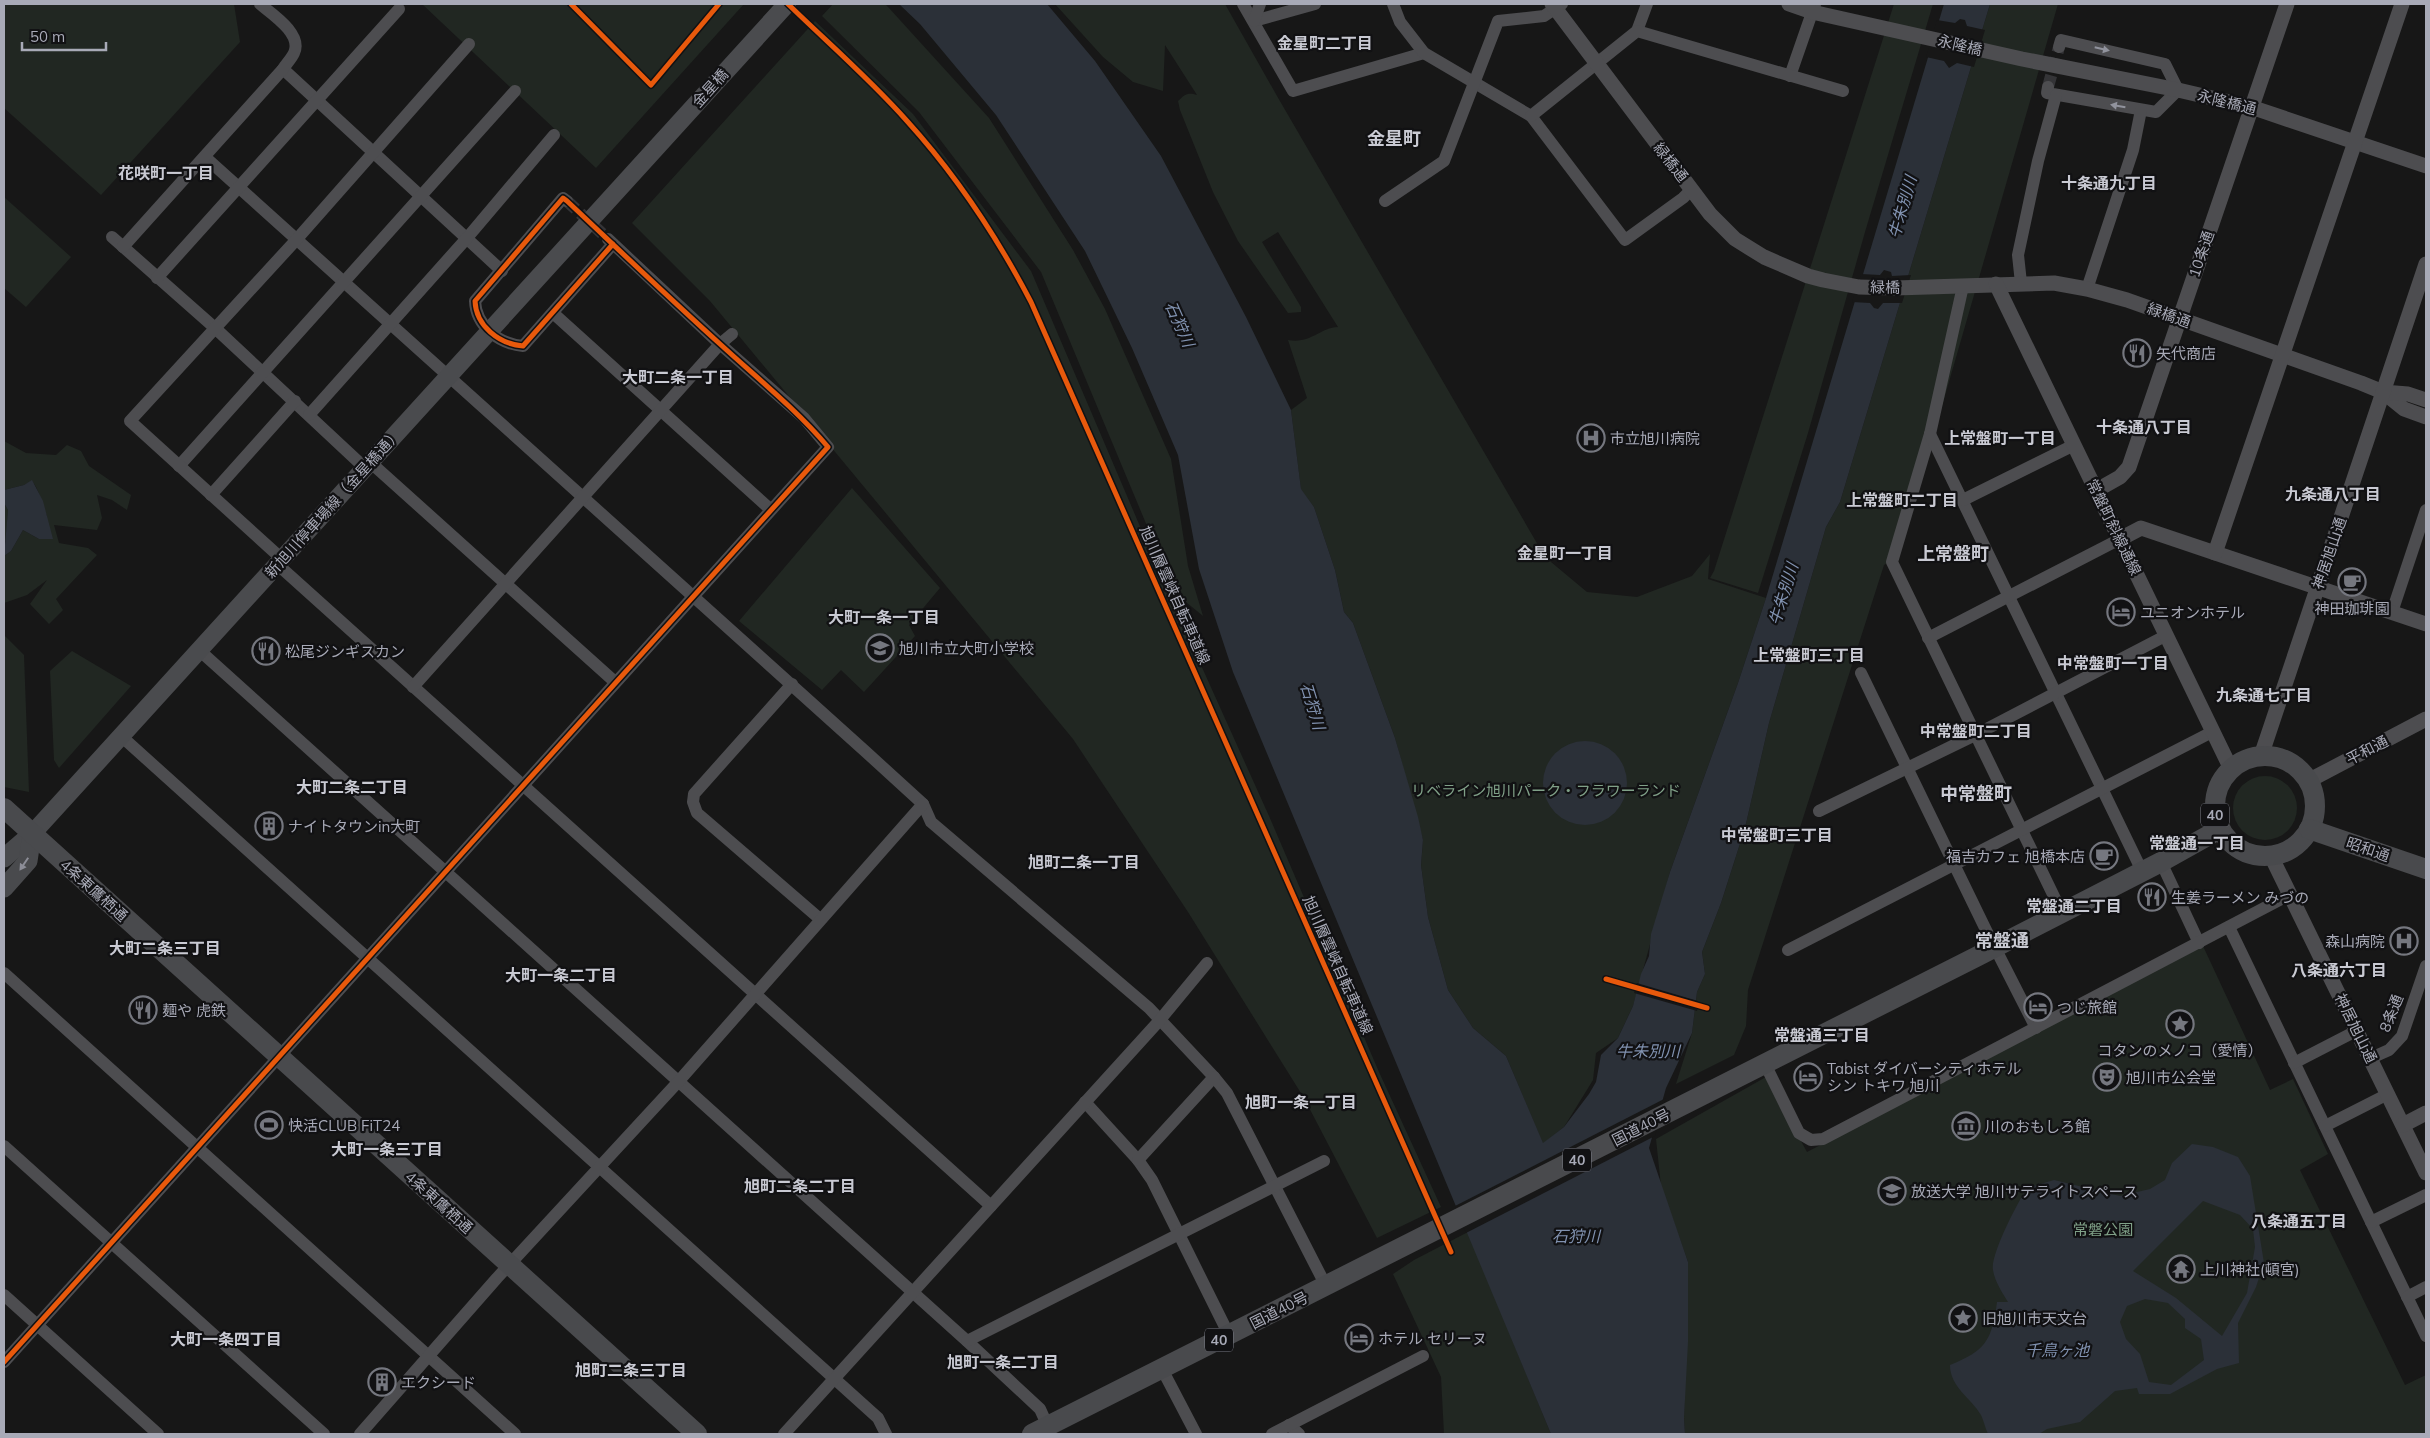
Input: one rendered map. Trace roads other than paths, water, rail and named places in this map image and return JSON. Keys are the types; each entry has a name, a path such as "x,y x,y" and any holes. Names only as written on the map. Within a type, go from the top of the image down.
{"highway":[{"path":"2231,769 2247,760 2261,756 2273,757 2286,761 2298,769 2308,781 2314,805 2309,829 2295,846 2271,856"},
{"name":"40","path":"2231,769 2221,780 2216,795 2215,813 2220,829 2230,842 2244,851 2256,856 2271,856"},
{"name":"4条東鷹栖通","path":"4,808 697,1434"},
{"name":"国道40号","path":"1044,1432 1162,1369 1994,948 2161,862 2220,829"},
{"name":"昭和通","path":"2309,829 2426,869"}],"main road":[{"name":"金星橋","path":"633,173 787,4"},
{"name":"新旭川停車場線（金星橋通）","path":"32,834 633,173"},
{"path":"4,858 32,834"},
{"path":"4,888 28,861 32,834"}],"street":[{"path":"123,247 283,69 295,52 296,43 290,30 260,4"},
{"path":"1243,4 1293,90 1424,53"},
{"path":"1254,21 1260,4"},
{"path":"1254,21 1315,4"},
{"path":"1393,4 1400,22 1424,53 1531,116 1625,240 1683,198 1692,189"},
{"path":"1531,116 1637,31 1647,4"},
{"path":"1789,4 1813,8 1790,76"},
{"name":"10条通","path":"2097,490 2120,477 2129,467 2287,4"},
{"path":"2214,553 2402,4"},
{"path":"1385,201 1444,161 1498,20 1544,16 1556,6"},
{"name":"緑橋通","path":"1556,6 1596,64 1710,214 1736,239 1764,257 1823,280"},
{"name":"永隆橋","path":"1813,8 1898,31 2022,59"},
{"path":"157,278 399,9"},
{"path":"1637,31 1844,91"},
{"path":"2021,283 2018,255 2052,91 2156,112 2178,90 2165,64 2061,40 2059,47"},
{"path":"468,44 297,239 130,421 211,495 413,687 990,1206"},
{"name":"永隆橋通","path":"2022,59 2178,90 2251,107 2426,166"},
{"path":"283,69 422,195 502,271"},
{"path":"180,466 515,91"},
{"path":"2087,289 2133,150 2142,110"},
{"path":"309,415 467,238 554,135"},
{"path":"205,157 692,597 792,684 923,804 931,822 1149,1008 1158,1021 1214,1077 1227,1093 1326,1286"},
{"path":"4,1362 196,1146 828,447 804,418 720,344 611,242 522,346 509,345 488,332 475,309 475,301 563,198 567,201"},
{"path":"112,237 215,328 309,415 505,584 615,682"},
{"name":"神居旭山通","path":"2261,756 2426,264"},
{"name":"緑橋","path":"1823,280 1860,286 1947,286"},
{"name":"緑橋通","path":"1947,286 2054,283 2087,289 2179,318 2382,392 2408,394 2426,400"},
{"name":"常盤町斜線通線","path":"1996,284 2231,769"},
{"path":"1963,286 1930,434 1892,562 2062,913"},
{"path":"553,312 770,509"},
{"path":"413,687 720,344 732,334"},
{"name":"緑橋通","path":"2382,392 2404,409 2426,417"},
{"path":"211,495 295,401"},
{"path":"1930,434 2142,871"},
{"path":"1963,500 2074,445"},
{"path":"2392,612 2426,510"},
{"path":"1928,638 2140,528 2426,624"},
{"path":"1819,811 1976,734 2167,635"},
{"path":"199,650 1040,1409 1044,1432"},
{"path":"1861,673 1994,948 2036,1028"},
{"path":"792,684 694,794 693,802 697,813 820,919"},
{"name":"平和通","path":"2308,781 2426,719"},
{"path":"1788,950 2212,732"},
{"path":"121,736 878,1418 886,1434"},
{"path":"360,1434 509,1265 755,996 820,919 923,804"},
{"name":"神居旭山通","path":"2271,856 2358,1030 2426,1173"},
{"path":"2161,862 2199,943"},
{"path":"1765,1064 1799,1133 1811,1140 1823,1140 2291,894"},
{"path":"2229,927 2426,1336"},
{"path":"784,1434 1158,1021 1207,963"},
{"name":"8条通","path":"2371,1058 2389,1050 2402,1036 2426,966"},
{"path":"4,973 515,1434"},
{"path":"2294,1063 2358,1030"},
{"path":"1138,1160 1214,1077"},
{"path":"2325,1126 2388,1094"},
{"path":"1084,1102 1138,1160 1152,1180 1229,1335"},
{"path":"2403,1124 2426,1113"},
{"path":"4,1146 324,1434"},
{"path":"966,1341 1324,1161"},
{"path":"2371,1222 2426,1195"},
{"path":"2407,1297 2426,1287"},
{"path":"4,1295 158,1434"},
{"path":"1272,1434 1423,1356"},
{"path":"1162,1369 1196,1434"},
{"path":"1289,1425 1299,1434"}],"water":[{"name":"石狩川","path":"899,4 1047,4 1095,61 1161,156 1246,317 1291,410 1301,489 1314,507 1335,570 1344,612 1353,623 1395,738 1418,817 1423,840 1421,865 1428,917 1448,990 1473,1028 1506,1056 1543,1143 1564,1127 1589,1094 1596,1082 1601,1055 1618,1038 1633,1006 1641,974 1649,956 1651,934 1670,872 1738,683 1766,598 1944,4 1990,4 1840,502 1826,527 1769,723 1745,828 1721,903 1702,952 1705,974 1697,992 1692,1033 1666,1088 1649,1148 1688,1262 1685,1434 1551,1434 1233,672 1199,569 1178,455 1132,348 1085,251 996,115 920,24"},
{"path":"32,480 43,501 53,539 39,539 23,530 11,551 4,556 8,510 4,503 4,490 24,485"},
{"path":"1585,741 1601,744 1620,760 1624,767 1627,783 1624,799 1608,818 1601,822 1585,825 1569,822 1550,806 1546,799 1543,783 1546,767 1562,748 1569,744"},
{"name":"千鳥ヶ池","path":"2192,1144 2213,1147 2238,1157 2250,1176 2264,1263 2256,1287 2238,1323 2239,1363 2217,1369 2170,1394 2139,1394 2137,1388 2115,1391 2080,1422 2047,1429 2039,1434 1988,1434 1981,1415 1953,1380 1950,1365 1971,1355 1985,1343 1992,1326 1997,1302 2008,1302 1995,1279 1993,1263 2006,1229 2027,1188 2054,1180 2120,1196 2150,1189 2165,1180 2172,1163","holes":["2203,1201 2240,1215 2253,1229 2255,1247 2247,1293 2222,1336 2176,1298 2133,1271","2145,1299 2168,1303 2185,1319 2185,1328 2201,1339 2204,1360 2171,1385 2149,1382 2140,1354 2126,1339 2120,1322 2127,1306"]}],"tunnel":[{"path":"2048,87 2059,47"},
{"path":"567,201 608,239"}],"place":[{"name":"矢代商店","path":"2137,353"},
{"name":"市立旭川病院","path":"1591,438"},
{"name":"神田珈琲園","path":"2352,582"},
{"name":"ユニオンホテル","path":"2121,612"},
{"name":"旭川市立大町小学校","path":"880,648"},
{"name":"松尾ジンギスカン","path":"266,651"},
{"name":"ナイトタウンin大町","path":"269,826"},
{"name":"福吉カフェ 旭橋本店","path":"2104,856"},
{"name":"生姜ラーメン みづの","path":"2152,897"},
{"name":"森山病院","path":"2404,941"},
{"name":"つじ旅館","path":"2038,1007"},
{"name":"麺や 虎鉄","path":"143,1010"},
{"name":"コタンのメノコ（愛情）","path":"2180,1024"},
{"name":"Tabist ダイバーシティホテル シン トキワ 旭川","path":"1808,1077"},
{"name":"旭川市公会堂","path":"2107,1077"},
{"name":"快活CLUB FiT24","path":"269,1125"},
{"name":"川のおもしろ館","path":"1966,1126"},
{"name":"放送大学 旭川サテライトスペース","path":"1892,1191"},
{"name":"上川神社(頓宮)","path":"2181,1269"},
{"name":"旧旭川市天文台","path":"1963,1318"},
{"name":"ホテル セリーヌ","path":"1359,1338"},
{"name":"エクシード","path":"382,1382"}],"district":[{"name":"金星町二丁目","path":"1325,43"},
{"name":"金星町","path":"1394,138"},
{"name":"花咲町一丁目","path":"166,173"},
{"name":"十条通九丁目","path":"2109,183"},
{"name":"大町二条一丁目","path":"678,377"},
{"name":"十条通八丁目","path":"2144,427"},
{"name":"上常盤町一丁目","path":"2000,438"},
{"name":"九条通八丁目","path":"2333,494"},
{"name":"上常盤町二丁目","path":"1902,500"},
{"name":"金星町一丁目","path":"1565,553"},
{"name":"上常盤町","path":"1953,553"},
{"name":"大町一条一丁目","path":"884,617"},
{"name":"上常盤町三丁目","path":"1809,655"},
{"name":"中常盤町一丁目","path":"2113,663"},
{"name":"九条通七丁目","path":"2264,695"},
{"name":"中常盤町二丁目","path":"1976,731"},
{"name":"大町二条二丁目","path":"352,787"},
{"name":"中常盤町","path":"1976,793"},
{"name":"中常盤町三丁目","path":"1777,835"},
{"name":"常盤通一丁目","path":"2197,843"},
{"name":"旭町二条一丁目","path":"1084,862"},
{"name":"常盤通二丁目","path":"2074,906"},
{"name":"常盤通","path":"2002,940"},
{"name":"大町二条三丁目","path":"165,948"},
{"name":"八条通六丁目","path":"2339,970"},
{"name":"大町一条二丁目","path":"561,975"},
{"name":"常盤通三丁目","path":"1822,1035"},
{"name":"旭町一条一丁目","path":"1301,1102"},
{"name":"大町一条三丁目","path":"387,1149"},
{"name":"旭町二条二丁目","path":"800,1186"},
{"name":"八条通五丁目","path":"2299,1221"},
{"name":"大町一条四丁目","path":"226,1339"},
{"name":"旭町一条二丁目","path":"1003,1362"},
{"name":"旭町二条三丁目","path":"631,1370"}],"water label":[{"name":"牛朱別川","path":"1902,207"},
{"name":"牛朱別川","path":"1783,594"},
{"name":"牛朱別川","path":"1648,1051"}],"park label":[{"name":"リベライン旭川パーク・フラワーランド","path":"1546,790"},
{"name":"常磐公園","path":"2103,1229"}]}
